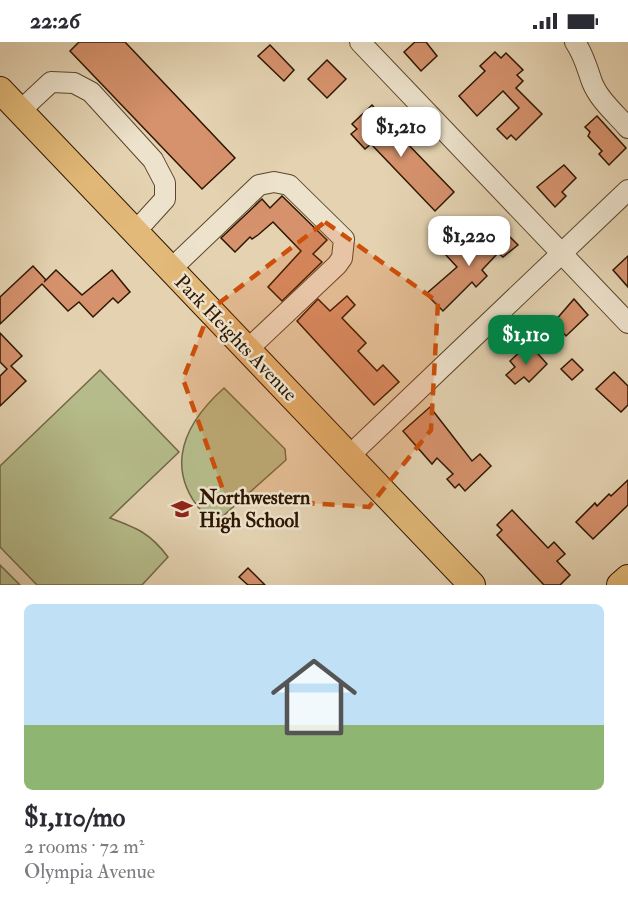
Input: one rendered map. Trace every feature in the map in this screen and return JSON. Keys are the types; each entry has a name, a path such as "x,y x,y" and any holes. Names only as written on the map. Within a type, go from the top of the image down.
{"main road":[{"name":"Park Heights Avenue","path":"0,90 472,585"},
{"path":"620,585 628,578"}],"street":[{"path":"360,42 628,323"},
{"path":"575,42 584,57 592,83 601,98 628,128"},
{"path":"20,111 51,82 74,84 91,92 153,160 165,183 165,199 135,232"},
{"path":"171,269 259,185 289,185 344,239 342,258 337,265 247,350"},
{"path":"349,456 628,190"}],"highlighted area":[{"path":"325,222 438,302 431,430 369,507 226,498 183,379 210,310"}],"green space":[{"path":"100,370 179,452 110,518 142,532 155,542 168,557 142,585 37,585 0,547 0,466"},
{"path":"224,388 285,449 286,460 214,524 198,507 187,489 182,472 182,454 195,420"},
{"path":"0,565 20,585 0,585"}],"building":[{"path":"79,42 125,42 235,158 202,189 70,51"},
{"path":"415,42 426,42 437,56 421,71 404,52"},
{"path":"270,45 294,70 284,81 258,56"},
{"path":"495,52 501,58 506,53 523,70 517,75 523,81 516,88 542,114 516,140 511,135 507,139 497,129 519,108 503,91 477,116 459,96 485,71 480,66"},
{"path":"327,60 346,79 327,98 308,79"},
{"path":"372,105 385,120 382,124 399,143 403,139 454,192 435,211 371,144 365,149 351,134 357,129 352,124"},
{"path":"597,116 626,148 609,165 599,154 602,151 588,136 590,132 585,127"},
{"path":"564,165 576,178 562,192 566,196 555,207 537,187"},
{"path":"282,196 327,240 313,254 322,262 282,301 268,287 301,251 273,222 252,239 250,237 235,252 221,238 262,199 270,208"},
{"path":"503,230 518,245 503,257 498,253 482,270 487,276 476,287 472,282 443,311 426,294 457,267 445,254 460,241 470,252 493,232 497,236"},
{"path":"628,256 628,287 613,270"},
{"path":"33,266 46,280 56,270 82,295 112,270 130,292 118,303 113,298 93,317 79,302 68,311 42,284 0,324 0,297"},
{"path":"347,296 355,305 342,318 366,343 358,351 377,371 383,365 399,382 374,405 297,321 318,299 330,311"},
{"path":"574,299 588,315 566,336 554,322"},
{"path":"0,333 22,356 11,366 26,381 0,406 0,376 7,369 0,362"},
{"path":"531,346 547,364 529,382 524,377 515,384 506,375 515,367 510,361 524,348 526,351"},
{"path":"572,359 583,370 572,380 561,369"},
{"path":"614,372 628,386 628,405 621,412 596,389"},
{"path":"430,407 472,461 480,454 491,466 465,491 459,484 455,488 447,479 453,474 437,458 432,464 403,431"},
{"path":"628,480 628,505 593,539 576,522 595,503 597,506"},
{"path":"512,510 548,548 554,542 565,554 557,561 570,575 560,585 544,585 497,535 502,530 497,525"},
{"path":"248,568 265,585 248,585 239,577"}],"place":[{"name":"Northwestern High School","path":"182,509"}]}
